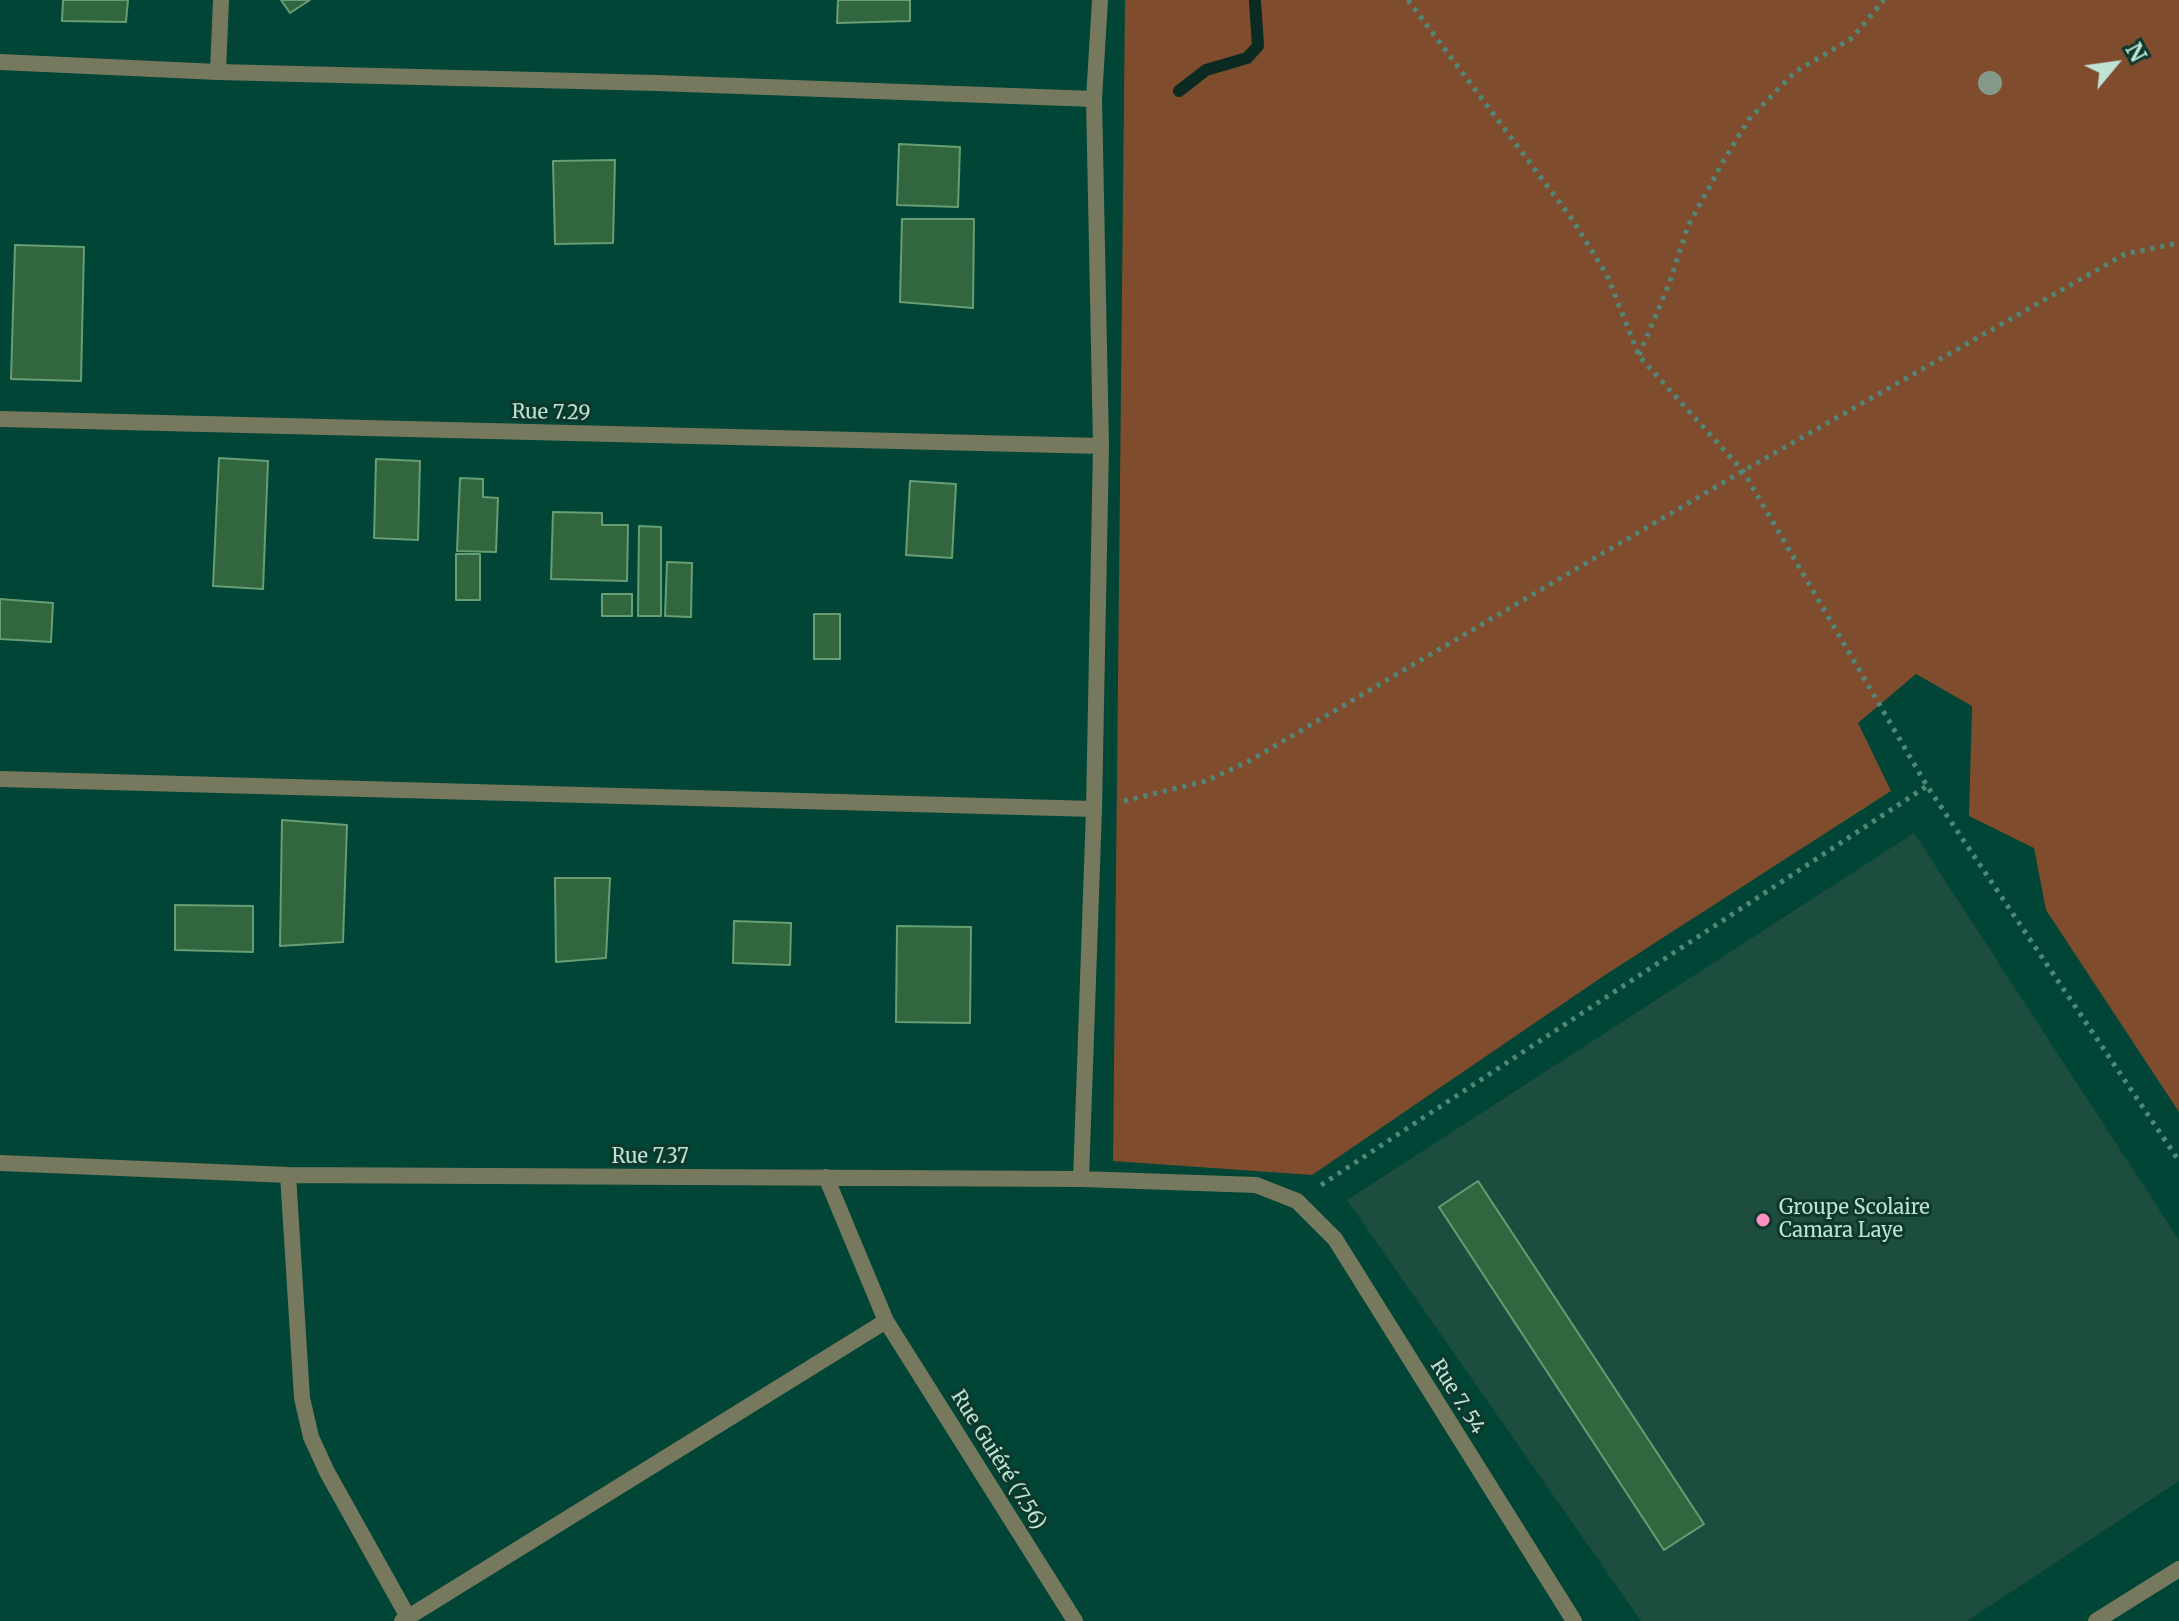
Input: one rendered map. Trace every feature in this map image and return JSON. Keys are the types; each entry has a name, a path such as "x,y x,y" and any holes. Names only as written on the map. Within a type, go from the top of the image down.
{"street":[{"path":"218,72 221,0"},
{"path":"1081,1179 1094,809 1101,446 1094,99 1100,0"},
{"path":"0,62 218,72 657,83 1094,99"},
{"name":"Rue 7.29","path":"0,419 1101,446"},
{"path":"0,779 1094,809"},
{"name":"Rue 7.37","path":"0,1163 288,1175 1081,1179 1256,1185 1297,1201"},
{"path":"288,1175 302,1398 311,1437 405,1619 886,1321"},
{"name":"Rue Guiéré (7.56)","path":"826,1177 886,1321 1075,1621"},
{"name":"Rue 7. 54","path":"1297,1201 1335,1239 1574,1621"},
{"path":"2096,1621 2179,1569"}],"path":[{"path":"1408,0 1572,219 1607,275 1639,356 1743,471 1927,786 2179,1161"},
{"path":"1639,356 1669,284 1688,226 1749,119 1795,72 1852,38 1884,0"},
{"path":"1094,809 1206,781 1249,761 1743,471 2125,254 2179,243"},
{"path":"1297,1201 1927,786"}],"shaded area":[{"path":"1125,0 2179,0 2179,1112 2046,910 2034,848 1969,816 1972,706 1916,674 1858,723 1891,791 1605,975 1312,1175 1113,1161"},
{"name":"Groupe Scolaire Camara Laye","path":"1914,833 2179,1240 2179,1481 1967,1621 1641,1621 1347,1200"}],"building":[{"path":"63,0 128,0 126,22 62,21"},
{"path":"281,0 310,0 290,13"},
{"path":"838,0 910,0 910,21 837,23"},
{"path":"899,144 960,147 958,207 897,205"},
{"path":"615,160 613,243 555,244 553,161"},
{"path":"902,219 974,219 973,308 900,302"},
{"path":"15,245 84,247 81,381 11,379"},
{"path":"219,458 268,461 263,589 213,586"},
{"path":"376,459 420,461 418,540 374,538"},
{"path":"460,478 483,479 483,497 498,498 496,552 457,551"},
{"path":"910,481 956,484 952,558 906,555"},
{"path":"553,512 602,513 602,525 628,525 627,581 551,579"},
{"path":"639,526 661,527 661,616 638,616"},
{"path":"456,554 480,554 480,600 456,600"},
{"path":"667,562 692,563 691,617 665,616"},
{"path":"602,594 632,594 632,616 602,616"},
{"path":"0,599 53,603 51,642 0,639"},
{"path":"814,614 840,614 840,659 814,659"},
{"path":"282,820 347,825 343,942 280,946"},
{"path":"555,878 610,878 606,958 556,962"},
{"path":"175,905 253,906 253,952 175,950"},
{"path":"734,921 791,923 790,965 733,963"},
{"path":"897,926 971,927 970,1023 896,1022"},
{"path":"1478,1181 1704,1524 1664,1550 1439,1207"}],"waterway":[{"path":"1179,91 1206,70 1247,58 1258,46 1255,1"}],"place":[{"name":"Groupe Scolaire Camara Laye","path":"1763,1220"}]}
